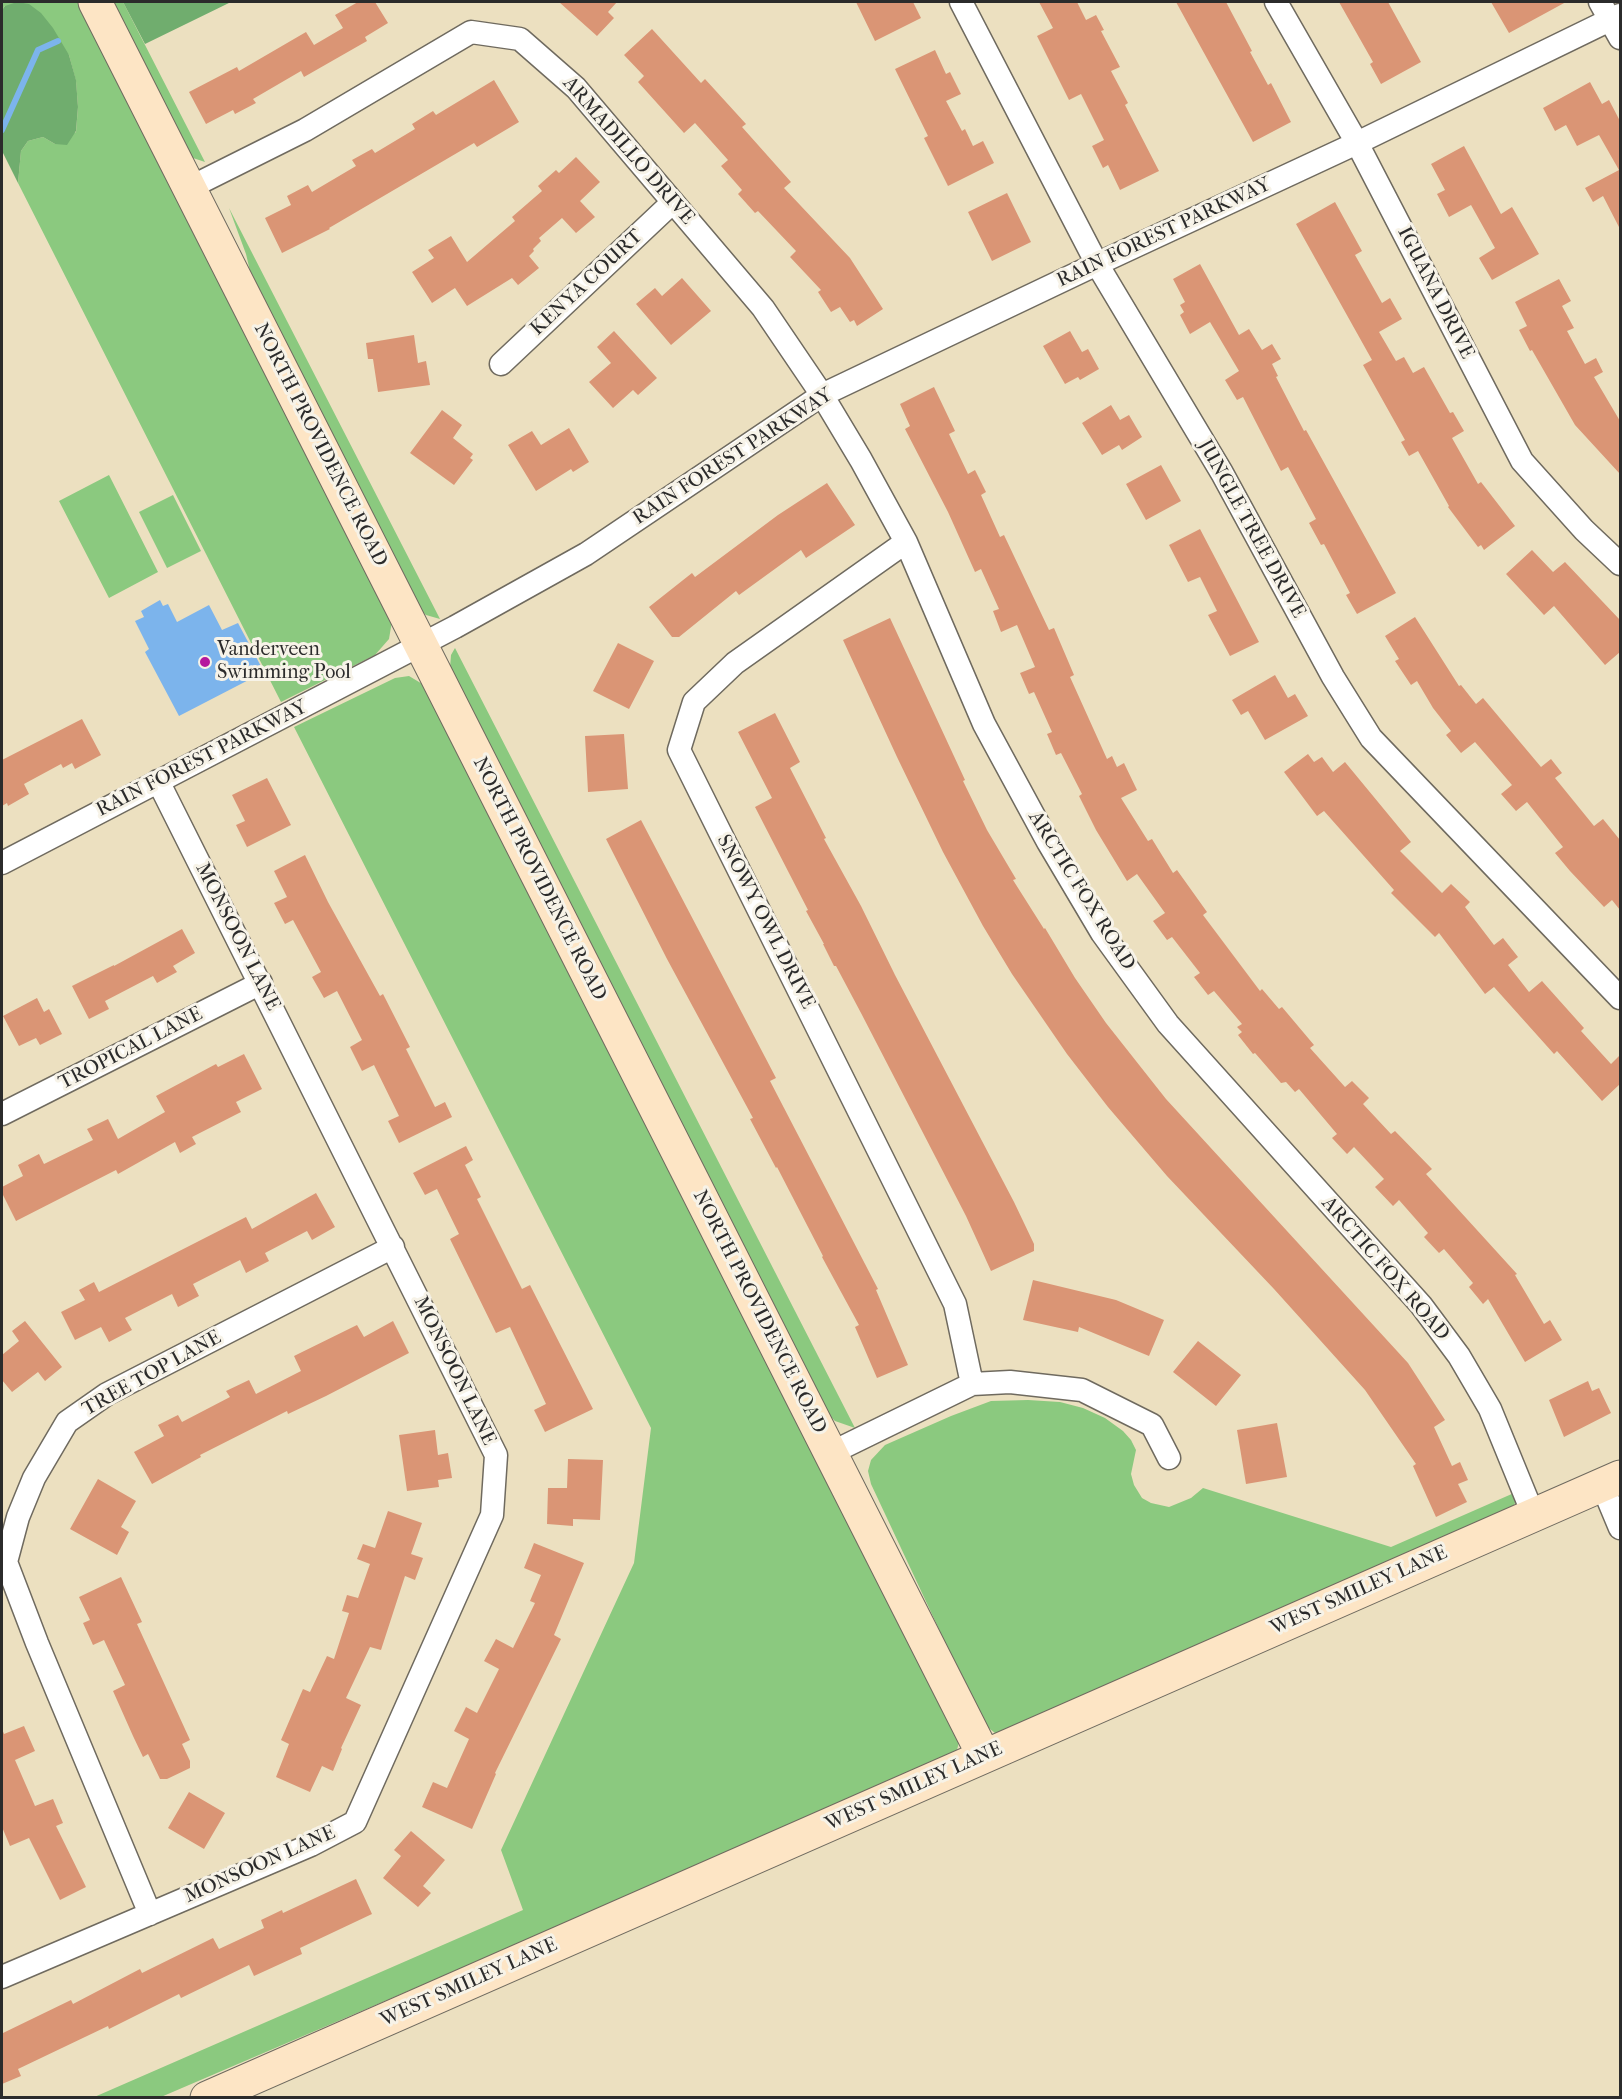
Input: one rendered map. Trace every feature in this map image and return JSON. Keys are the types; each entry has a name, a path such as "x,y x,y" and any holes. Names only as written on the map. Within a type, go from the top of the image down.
{"street":[{"name":"NORTH PROVIDENCE ROAD","path":"94,2 984,1756"},
{"name":"JUNGLE TREE DRIVE","path":"961,2 1097,264 1222,473 1333,677 1371,738 1620,998"},
{"name":"IGUANA DRIVE","path":"1276,2 1357,143 1522,461 1584,530 1620,564"},
{"name":"RAIN FOREST PARKWAY","path":"2,863 421,645 586,554 822,395 1357,143 1613,19"},
{"name":"ARMADILLO DRIVE","path":"189,189 305,130 471,32 520,39 576,88 763,308 822,395"},
{"name":"KENYA COURT","path":"501,364 673,202"},
{"name":"ARCTIC FOX ROAD","path":"822,395 906,542 984,724 1048,842 1102,933 1168,1024 1421,1305 1459,1356 1490,1409 1533,1514"},
{"name":"SNOWY OWL DRIVE","path":"906,542 735,663 694,702 679,750 955,1304 972,1384"},
{"name":"MONSOON LANE","path":"2,1977 311,1845 355,1822 492,1515 496,1455 158,781"},
{"name":"TROPICAL LANE","path":"2,1114 261,983"},
{"name":"TREE TOP LANE","path":"150,1914 37,1643 6,1562 18,1517 34,1478 67,1422 108,1394 393,1247"},
{"path":"831,1453 972,1384 1010,1382 1082,1390 1152,1425 1169,1458"},
{"path":"1611,1481 1620,1528"},
{"name":"WEST SMILEY LANE","path":"207,2097 1611,1481"}],"green space":[{"path":"2,2 78,2 392,621 389,639 375,655 281,702 18,183 21,151 28,141 43,137 55,144 76,132 78,107 76,81 69,55 5,6 2,10"},
{"path":"17,2 29,4 41,13 69,55 76,80 78,107 76,131 67,145 55,144 43,137 28,141 21,151 18,183 2,151 2,10 5,6"},
{"path":"107,2 123,2 205,162 187,153"},
{"path":"123,2 231,2 145,44"},
{"path":"229,208 440,619 426,615 420,610 254,288 246,254"},
{"path":"109,475 158,572 109,598 59,501"},
{"path":"173,495 201,551 167,568 139,512"},
{"path":"455,648 855,1428 835,1421 829,1415 450,668 451,655"},
{"path":"409,676 424,685 959,1742 954,1757 161,2097 92,2098 523,1910 501,1850 634,1563 651,1428 294,727 395,678"},
{"path":"991,1401 1060,1402 1083,1408 1105,1418 1123,1431 1136,1450 1131,1474 1134,1485 1142,1498 1151,1503 1169,1507 1191,1498 1203,1488 1391,1547 1514,1493 1515,1503 1512,1510 1010,1734 995,1733 981,1719 871,1484 868,1471 871,1460 885,1445"}],"water":[{"name":"Vanderveen Swimming Pool","path":"160,600 163,606 168,604 177,622 209,605 222,630 238,623 264,672 179,716 145,652 149,649 135,621 144,617 141,611"}],"building":[{"path":"358,2 375,2 388,23 365,37 367,41 304,77 301,71 253,99 256,103 235,114 233,110 206,124 189,92 237,67 239,71 306,32 314,45 343,28 335,15"},
{"path":"559,2 617,2 608,12 614,18 597,36"},
{"path":"856,2 913,2 921,18 875,41"},
{"path":"1039,2 1077,2 1086,20 1096,15 1104,30 1101,31 1120,67 1111,71 1128,103 1125,105 1159,171 1120,190 1108,165 1103,168 1092,146 1104,140 1081,94 1069,100 1037,36 1053,28"},
{"path":"1176,2 1226,2 1252,51 1250,52 1268,85 1271,83 1291,122 1253,142"},
{"path":"1339,2 1388,2 1421,62 1381,84 1370,64 1373,62"},
{"path":"1491,2 1566,2 1509,33"},
{"path":"652,29 701,83 705,79 746,124 742,127 791,182 784,188 850,258 883,309 857,326 854,320 850,322 840,307 831,312 818,292 821,290 790,257 796,251 758,211 755,213 738,194 742,190 721,166 728,160 695,123 684,133 638,82 644,76 624,55"},
{"path":"935,50 946,74 950,72 961,94 946,101 962,131 965,129 973,146 983,141 994,163 948,186 924,138 928,136 895,69"},
{"path":"494,80 519,122 477,147 474,143 330,229 282,253 265,218 291,205 287,196 308,185 312,192 356,166 352,160 372,149 375,153 415,129 412,124 433,111 436,115"},
{"path":"1590,82 1602,104 1609,100 1620,121 1620,229 1603,196 1593,202 1585,188 1619,170 1599,135 1577,146 1566,125 1555,131 1543,108"},
{"path":"1464,146 1501,214 1512,207 1539,254 1492,280 1479,258 1495,248 1471,205 1449,217 1437,194 1445,190 1431,164"},
{"path":"576,157 600,182 580,201 595,217 576,233 562,218 539,238 541,241 529,256 539,268 518,285 512,278 467,306 455,288 432,303 412,272 434,258 428,250 451,236 467,262 515,221 512,217 542,191 538,186 556,170 559,173"},
{"path":"1007,193 1031,242 992,261 968,212"},
{"path":"1335,202 1362,251 1355,255 1382,303 1390,298 1402,319 1379,332 1396,361 1404,357 1413,373 1424,367 1450,413 1453,412 1464,431 1452,438 1478,484 1481,482 1515,526 1484,550 1481,545 1478,547 1448,507 1418,451 1409,456 1401,442 1405,440 1363,365 1372,360 1296,224"},
{"path":"1200,264 1239,335 1249,329 1262,350 1272,344 1281,359 1272,364 1278,376 1276,377 1396,593 1357,614 1346,595 1350,593 1324,544 1321,545 1309,523 1316,519 1288,467 1281,471 1243,397 1237,400 1225,380 1239,371 1210,322 1190,334 1180,315 1184,312 1180,305 1185,302 1173,279"},
{"path":"682,278 711,311 671,345 636,304 655,288 662,296"},
{"path":"1559,279 1571,301 1562,306 1574,328 1567,331 1585,364 1596,358 1603,372 1594,377 1620,421 1620,474 1575,425 1519,330 1527,326 1515,302"},
{"path":"614,331 657,378 638,395 633,390 613,408 589,382 611,363 597,347"},
{"path":"1070,331 1082,352 1088,349 1099,369 1080,380 1078,377 1065,384 1043,346"},
{"path":"414,335 418,363 426,361 430,385 378,392 373,359 368,359 366,343"},
{"path":"934,387 955,431 949,434 968,474 975,470 986,492 981,495 1000,537 1004,535 1049,630 1054,628 1074,675 1070,677 1107,759 1112,756 1117,767 1124,763 1137,790 1121,798 1148,841 1152,839 1173,873 1177,870 1207,912 1203,915 1260,991 1262,989 1279,1009 1282,1007 1314,1045 1310,1048 1345,1087 1352,1081 1369,1098 1363,1104 1391,1134 1395,1131 1432,1169 1426,1174 1517,1274 1515,1275 1544,1324 1550,1320 1562,1340 1525,1362 1488,1299 1483,1304 1469,1287 1473,1283 1444,1249 1439,1253 1424,1237 1428,1233 1399,1200 1393,1206 1375,1187 1384,1179 1354,1147 1347,1154 1332,1138 1337,1134 1299,1089 1295,1092 1286,1082 1281,1083 1255,1053 1253,1054 1238,1035 1242,1032 1237,1027 1242,1024 1214,991 1208,995 1194,977 1200,973 1172,937 1167,940 1153,921 1165,913 1137,874 1127,881 1096,830 1079,796 1082,794 1061,753 1056,755 1047,734 1052,732 1034,692 1029,694 1020,673 1035,667 1017,625 1001,632 993,611 999,609 981,569 975,572 948,512 905,429 910,426 900,404"},
{"path":"1111,405 1120,420 1129,415 1142,437 1122,450 1119,445 1102,455 1082,423"},
{"path":"442,410 462,425 453,438 473,454 470,458 473,460 454,485 410,453"},
{"path":"569,428 589,462 573,472 571,469 536,491 508,445 532,431 541,445"},
{"path":"1161,465 1181,501 1146,520 1126,484"},
{"path":"827,483 855,525 806,558 801,550 739,595 736,591 679,637 672,637 649,607 692,573 695,577 778,515"},
{"path":"1200,529 1259,642 1230,656 1208,615 1217,611 1200,577 1188,582 1169,545"},
{"path":"1532,550 1553,572 1565,562 1620,620 1620,652 1605,665 1554,606 1544,615 1506,574"},
{"path":"1415,617 1459,686 1461,685 1476,704 1483,698 1541,767 1551,759 1562,773 1555,778 1594,826 1603,819 1620,840 1620,910 1612,900 1604,907 1570,871 1555,853 1563,847 1527,802 1516,811 1501,794 1512,785 1475,742 1461,753 1446,735 1451,731 1433,708 1417,681 1411,685 1395,661 1399,659 1385,636"},
{"path":"890,618 987,830 1016,879 1013,880 1075,978 1106,1023 1166,1099 1408,1363 1445,1420 1434,1427 1452,1466 1460,1462 1468,1480 1458,1484 1467,1502 1436,1517 1413,1466 1416,1464 1365,1390 1167,1176 1108,1107 1067,1054 1012,974 943,852 843,640"},
{"path":"618,643 654,661 629,709 593,691"},
{"path":"1275,675 1288,698 1295,694 1308,716 1265,740 1248,711 1241,715 1232,700"},
{"path":"775,713 800,762 790,768 826,838 824,839 861,906 1034,1244 1034,1251 991,1271 966,1216 861,1013 834,966 755,807 772,798 738,732"},
{"path":"82,719 101,755 75,769 72,763 63,768 61,764 24,784 29,794 8,806 7,803 2,806 2,760"},
{"path":"624,734 628,789 588,792 585,736"},
{"path":"1308,754 1314,762 1322,757 1333,772 1345,762 1411,842 1400,851 1442,893 1451,884 1470,902 1465,907 1494,945 1503,938 1518,957 1508,965 1529,992 1542,981 1584,1028 1581,1031 1611,1064 1620,1055 1620,1084 1602,1101 1557,1051 1554,1054 1494,987 1485,994 1439,933 1435,937 1391,893 1394,890 1324,811 1317,816 1284,772"},
{"path":"267,778 291,825 247,847 236,825 245,821 232,795"},
{"path":"641,820 776,1078 770,1081 878,1289 876,1290 908,1365 877,1378 855,1327 859,1325 606,839"},
{"path":"305,855 380,996 383,994 410,1047 406,1049 435,1107 445,1102 452,1117 399,1143 388,1121 399,1116 374,1065 362,1071 350,1047 362,1040 337,991 324,998 312,977 321,972 293,920 285,924 274,903 287,897 274,871"},
{"path":"182,929 195,953 173,966 177,972 157,983 153,976 105,1001 109,1009 89,1019 72,986"},
{"path":"37,998 44,1012 49,1009 62,1034 40,1045 36,1038 19,1046 3,1016"},
{"path":"244,1054 262,1089 236,1102 241,1112 192,1137 196,1144 180,1153 175,1142 118,1174 116,1170 16,1221 2,1193 2,1187 23,1176 18,1165 39,1154 44,1164 93,1140 87,1129 108,1119 118,1139 165,1112 156,1096 216,1064 218,1067"},
{"path":"466,1146 473,1160 465,1165 481,1197 477,1199 522,1289 530,1285 593,1409 545,1432 534,1410 546,1404 510,1327 496,1333 450,1239 459,1234 437,1189 425,1195 413,1173"},
{"path":"316,1193 335,1227 312,1240 307,1231 265,1253 269,1261 246,1273 240,1260 193,1284 199,1296 178,1307 172,1294 125,1318 132,1330 109,1342 101,1327 75,1340 61,1312 85,1300 79,1290 94,1282 99,1292 246,1217 252,1229"},
{"path":"1033,1280 1116,1300 1164,1320 1149,1356 1079,1327 1078,1332 1023,1320"},
{"path":"25,1321 62,1367 45,1381 38,1372 12,1392 2,1380 2,1355 19,1341 12,1331"},
{"path":"393,1321 409,1353 326,1396 288,1414 287,1411 200,1455 201,1457 152,1484 134,1452 164,1436 158,1425 178,1415 182,1422 230,1397 226,1391 249,1380 256,1394 301,1371 294,1356 357,1325 364,1337"},
{"path":"1198,1341 1241,1375 1216,1406 1173,1372"},
{"path":"1588,1381 1592,1391 1599,1388 1611,1413 1564,1437 1549,1400"},
{"path":"1277,1423 1287,1477 1246,1484 1237,1430"},
{"path":"435,1430 438,1455 448,1453 452,1478 438,1480 439,1487 407,1491 399,1435"},
{"path":"568,1459 603,1460 600,1520 573,1519 573,1526 547,1524 548,1488 567,1488"},
{"path":"98,1479 136,1501 121,1527 129,1532 117,1555 70,1529"},
{"path":"388,1511 422,1523 411,1554 423,1558 415,1580 405,1576 381,1650 370,1647 346,1698 361,1705 333,1771 322,1766 310,1792 276,1777 289,1744 281,1740 303,1689 310,1692 327,1656 334,1659 349,1613 342,1611 347,1595 358,1598 370,1564 357,1559 363,1544 375,1548"},
{"path":"534,1543 584,1563 554,1635 561,1639 495,1773 472,1829 422,1807 433,1782 447,1788 469,1739 454,1731 466,1707 477,1713 499,1669 484,1661 496,1639 513,1648 535,1603 530,1601 541,1575 524,1568"},
{"path":"121,1577 142,1622 137,1624 190,1740 182,1744 190,1761 190,1768 167,1779 160,1779 148,1754 143,1757 113,1691 125,1685 104,1640 93,1645 83,1623 90,1620 79,1597"},
{"path":"24,1726 35,1751 15,1760 35,1806 53,1799 63,1823 56,1826 86,1887 60,1900 29,1838 10,1846 2,1827 2,1729 4,1734"},
{"path":"189,1792 225,1813 204,1849 168,1828"},
{"path":"411,1831 445,1860 423,1886 431,1893 418,1907 383,1878 401,1856 394,1850"},
{"path":"356,1879 372,1914 300,1948 302,1954 254,1976 249,1965 181,1998 179,1994 109,2029 108,2026 18,2069 21,2076 2,2084 2,2031 3,2033 71,2000 73,2004 140,1969 142,1973 213,1938 219,1949 264,1928 261,1920 282,1910 283,1913"}],"waterway":[{"path":"2,130 38,50 58,41"}],"place":[{"name":"Vanderveen Swimming Pool","path":"205,662"}]}
